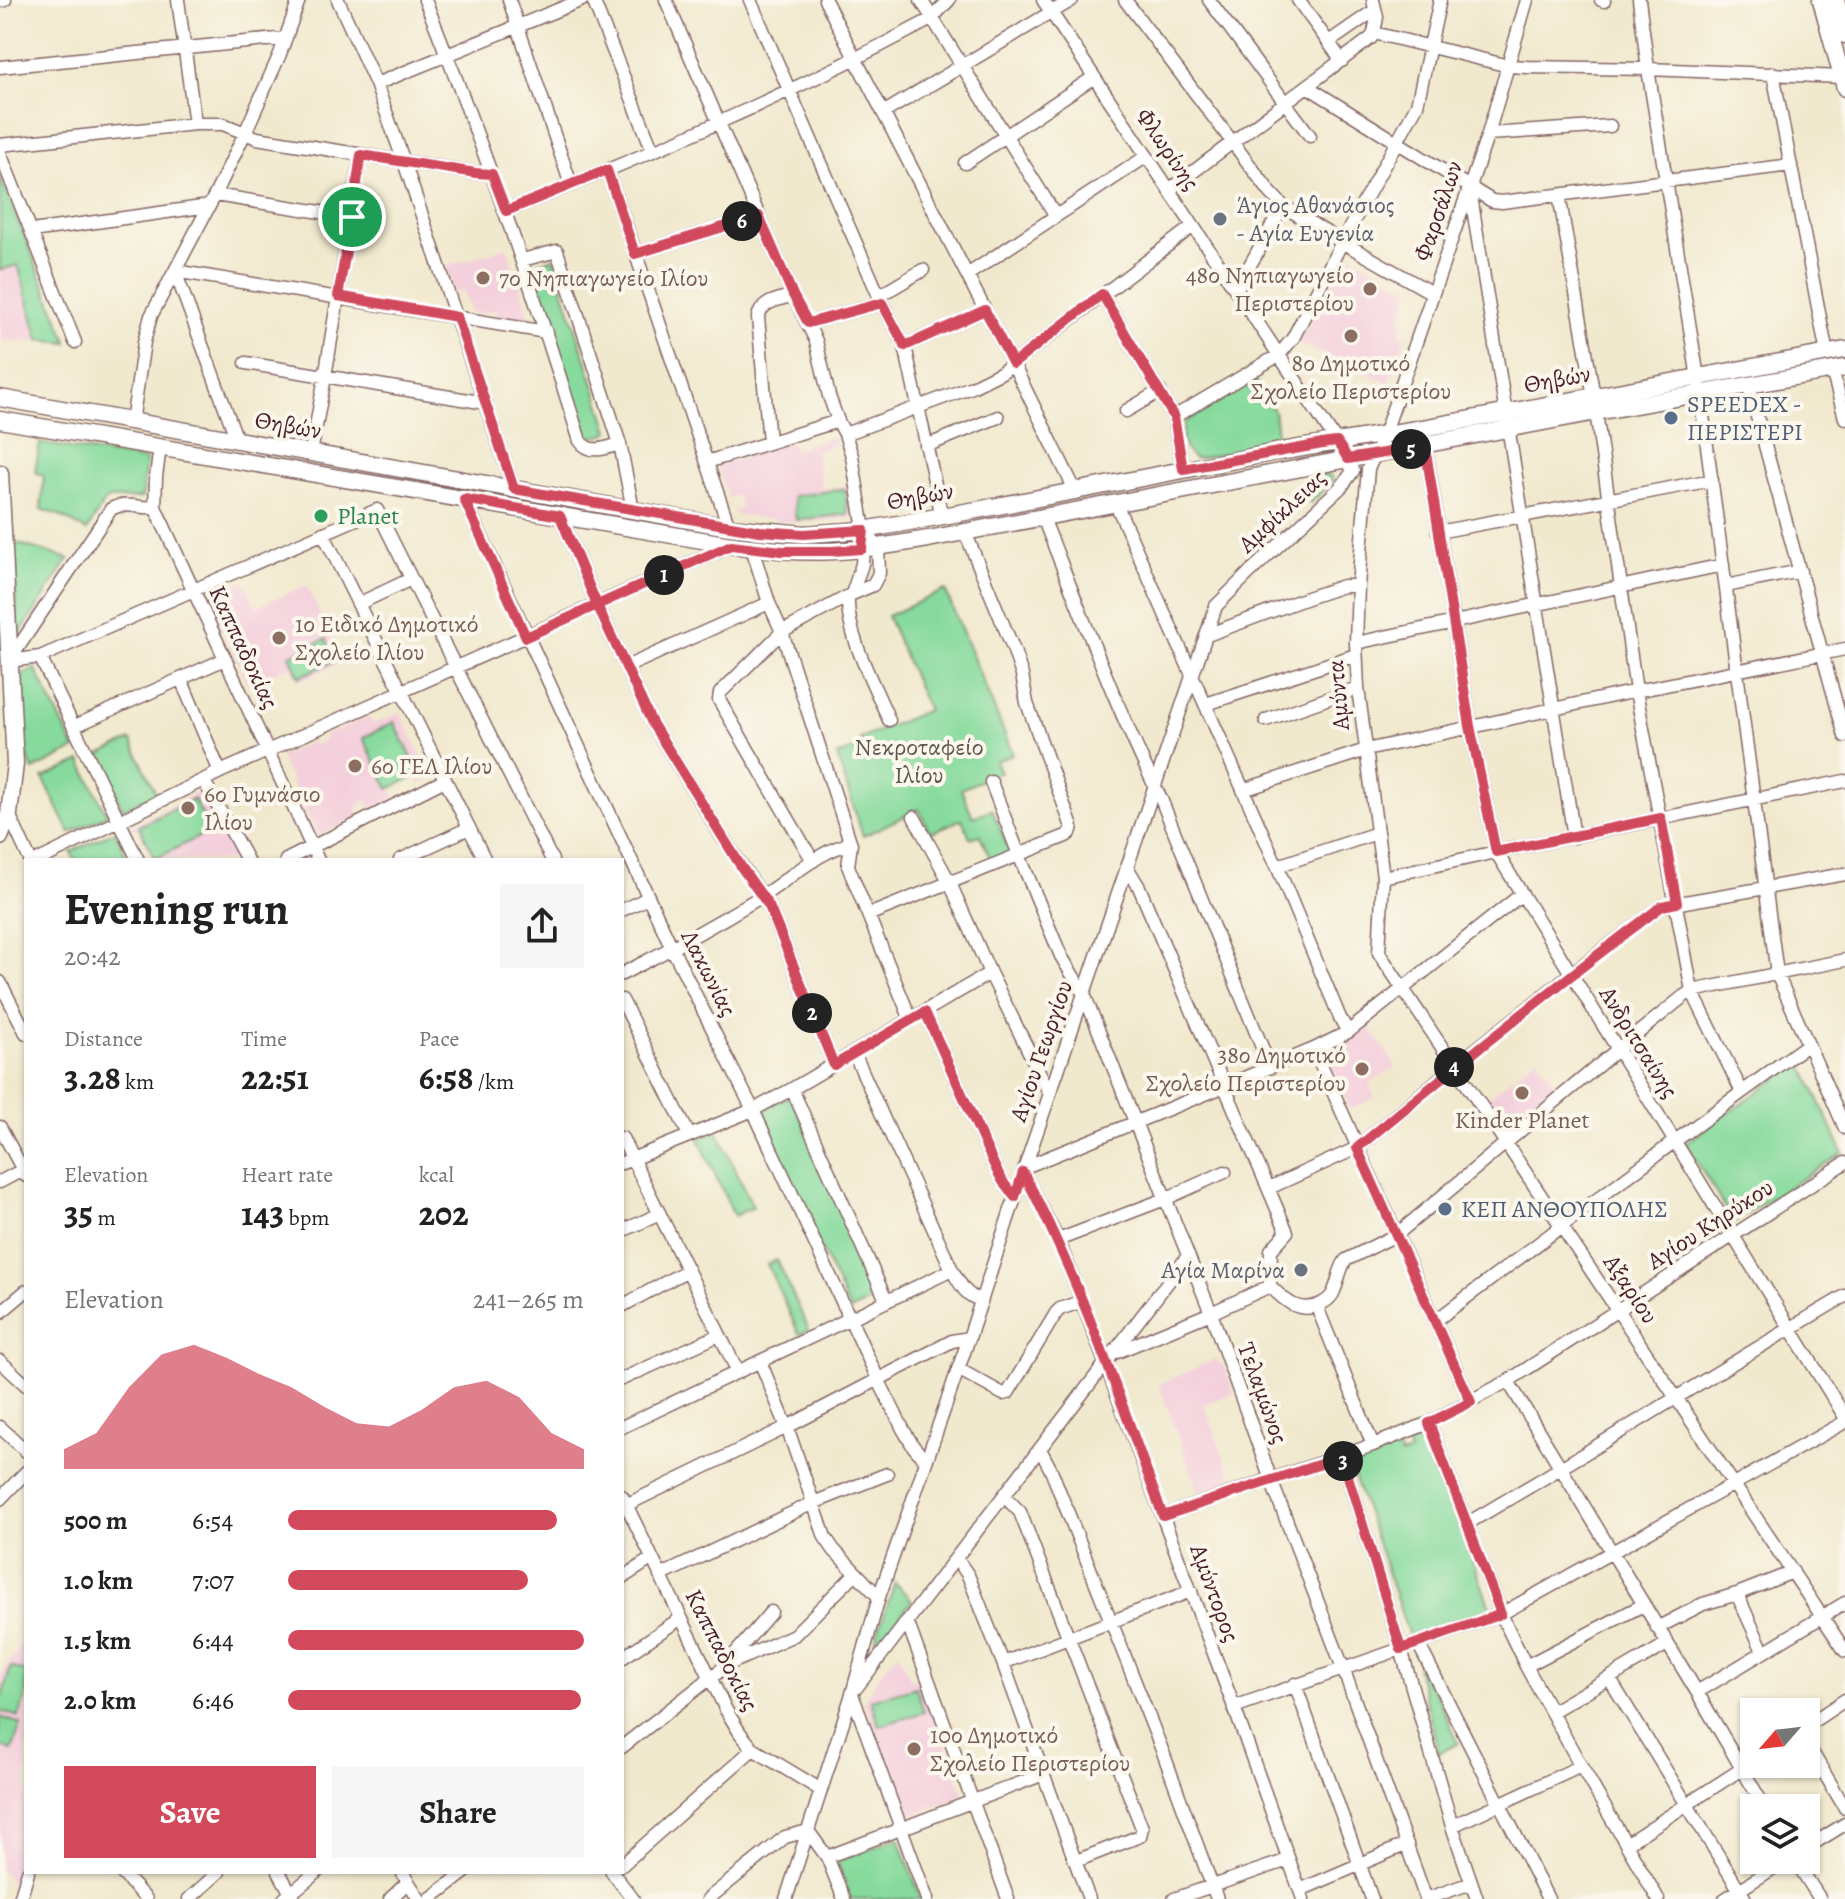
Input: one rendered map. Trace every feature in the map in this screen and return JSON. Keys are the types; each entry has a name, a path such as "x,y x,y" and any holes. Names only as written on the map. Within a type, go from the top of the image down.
{"main road":[{"path":"1835,3 1845,35"},
{"path":"1835,3 1844,82"},
{"name":"Θηβών","path":"1699,386 1748,384 1835,364 1845,350"},
{"name":"Θηβών","path":"0,420 731,545 810,551 870,548 1043,518 1425,446 1508,421 1595,404 1835,364"},
{"name":"Θηβών","path":"0,398 729,527 804,534 864,530 942,517 1183,469 1423,428 1508,421"},
{"path":"0,473 15,764 9,814 0,837"}],"street":[{"path":"178,0 195,124"},
{"path":"132,422 151,316 245,133 280,54 299,0"},
{"path":"338,0 376,84 514,489"},
{"path":"425,0 506,211 580,441 583,446 593,450 620,444"},
{"path":"509,0 571,185"},
{"path":"376,84 582,0"},
{"path":"593,0 653,151"},
{"path":"666,0 793,295 816,341 829,396 852,456 864,530 870,548 880,562 873,585 782,632 720,693 719,700 813,861"},
{"path":"750,0 881,300 905,346 942,517"},
{"path":"825,0 1076,492"},
{"path":"921,0 1056,216"},
{"path":"506,211 789,91 932,18 949,0"},
{"name":"Φλωρίνης","path":"1043,0 1337,442"},
{"path":"883,113 1072,0"},
{"path":"1125,0 1283,206 1432,293"},
{"path":"1209,0 1310,136"},
{"path":"1298,0 1342,61"},
{"path":"1174,417 1279,355 1293,338 1417,105 1440,0"},
{"name":"Φαρσάλων","path":"1384,435 1488,134 1527,0"},
{"path":"1639,0 1699,386 1777,974 1845,1128"},
{"path":"1169,190 1371,38 1377,17 1374,5 1329,42"},
{"path":"1374,33 1509,66 1773,73 1844,82"},
{"path":"0,67 286,38"},
{"path":"1773,73 1845,418"},
{"path":"965,163 1094,77"},
{"path":"1308,87 1492,201 1791,165"},
{"path":"0,145 195,124 223,124 257,138 492,174"},
{"path":"1488,134 1610,126"},
{"path":"0,153 75,342"},
{"path":"311,453 361,155"},
{"path":"967,275 1147,156"},
{"path":"607,170 729,527"},
{"path":"1469,187 1574,837"},
{"path":"1559,195 1595,404 1636,691 1692,991 1742,1092"},
{"path":"32,231 212,201 352,217"},
{"path":"1236,290 1283,206"},
{"path":"635,254 759,216"},
{"path":"845,434 989,380 1193,226"},
{"path":"522,260 557,251 620,444 631,500 630,510"},
{"path":"808,323 881,300 923,270"},
{"path":"175,271 546,332"},
{"path":"175,271 237,440"},
{"path":"1102,294 1174,417 1183,469"},
{"path":"769,442 758,317 760,309 766,304 793,295"},
{"path":"905,346 985,310"},
{"path":"246,363 486,403"},
{"path":"1748,384 1822,654 1842,712 1845,736"},
{"path":"1126,411 1160,391"},
{"path":"926,446 998,417"},
{"path":"707,462 838,421"},
{"name":"Ανδριτσαίνης","path":"1423,428 1470,726 1496,852 1845,1419"},
{"name":"Αμύντα","path":"1379,953 1383,877 1358,688 1356,649 1368,469 1384,435"},
{"name":"Αμφίκλειας","path":"1216,606 1349,478 1353,471 1337,442"},
{"name":"Καππαδοκίας","path":"160,447 155,507 317,858"},
{"path":"1438,532 1712,480"},
{"path":"9,661 40,657 377,510 395,487"},
{"name":"Λακωνίας","path":"464,499 648,898 753,1110 878,1379 908,1437 926,1461"},
{"path":"1116,504 1348,1032"},
{"path":"9,661 111,509 121,505 155,507"},
{"path":"377,510 551,858"},
{"path":"560,516 652,723 769,906 834,1065"},
{"path":"1043,518 1270,1067"},
{"path":"868,915 1066,836 1072,827 1027,703 1013,648 965,532"},
{"path":"323,533 484,858"},
{"path":"43,858 220,772 731,545"},
{"path":"752,548 851,844 848,866 911,1020"},
{"path":"870,548 847,608 859,649 889,720"},
{"path":"1206,704 1356,649 1453,622 1723,565"},
{"path":"1726,586 1800,571"},
{"path":"358,604 411,579"},
{"path":"1207,635 1343,586 1358,586"},
{"path":"626,667 769,603"},
{"name":"Αγίου Γεωργίου","path":"786,1899 852,1694 879,1597 1216,606"},
{"path":"1243,790 1366,750 1845,649"},
{"path":"40,657 137,858"},
{"path":"75,726 225,659"},
{"path":"181,679 220,772"},
{"path":"1266,720 1358,688"},
{"path":"290,858 445,780"},
{"path":"204,781 246,858"},
{"path":"1383,877 1845,781"},
{"name":"Τελαμώνος","path":"991,782 1061,956 1084,994 1211,1313 1426,1899"},
{"path":"9,814 29,858"},
{"path":"914,817 949,881 1050,1094"},
{"path":"404,858 469,828"},
{"path":"1277,866 1377,833"},
{"path":"624,973 763,895 839,846 851,844"},
{"path":"1127,867 1139,887 1287,1232 1271,1250 1270,1286 1289,1304 1302,1308 1317,1307 1332,1296 1346,1260 1396,1235 1506,1141 1692,991 1845,960"},
{"path":"1269,1188 1357,1148 1455,1066 1662,906 1845,874"},
{"path":"1024,1170 1348,1032 1522,894"},
{"path":"624,909 648,898"},
{"name":"Αξαρίου","path":"1379,953 1845,1651"},
{"path":"738,1372 660,1214 627,1161 753,1110 990,973"},
{"path":"0,982 24,1029"},
{"path":"925,1012 996,1169 1015,1197"},
{"path":"626,1017 689,1135"},
{"path":"1435,1321 1808,1044"},
{"path":"1314,1049 1471,1402"},
{"path":"854,1053 952,1270 966,1293 982,1300"},
{"path":"792,1089 886,1300"},
{"path":"0,1127 24,1169"},
{"name":"Αγίου Κηρύκου","path":"1163,1516 1342,1457 1429,1423 1471,1402 1845,1163"},
{"name":"Αμύντορος","path":"1024,1170 1110,1358 1163,1516 1301,1895"},
{"path":"0,1182 24,1171"},
{"path":"1058,1240 1225,1172"},
{"path":"624,1230 660,1214"},
{"path":"927,1899 852,1694 1188,1256"},
{"path":"624,1305 688,1270"},
{"path":"624,1426 952,1270"},
{"path":"1110,1358 1270,1286"},
{"path":"0,1313 24,1293"},
{"path":"1468,1523 1845,1296"},
{"path":"958,1369 1003,1394 1008,1393 1056,1313 1082,1301"},
{"path":"1317,1307 1373,1445"},
{"path":"624,1378 719,1335"},
{"path":"624,1500 787,1427 952,1341 969,1338"},
{"path":"0,1361 24,1383"},
{"path":"760,1361 828,1543 879,1597"},
{"path":"1508,1381 1740,1766"},
{"path":"1234,1707 1501,1614 1845,1419"},
{"path":"1429,1423 1501,1614 1526,1666 1658,1899"},
{"path":"0,1427 24,1449"},
{"path":"1040,1449 1164,1755 1214,1892"},
{"path":"1342,1457 1452,1826 1477,1899"},
{"path":"0,1499 24,1474"},
{"path":"660,1576 813,1503 887,1474"},
{"path":"1004,1496 1020,1512 1142,1832 1140,1836 1076,1861"},
{"name":"Καππαδοκίας","path":"624,1502 733,1722 753,1749 821,1790"},
{"path":"956,1558 968,1575 1003,1663 1087,1898"},
{"path":"624,1577 651,1559"},
{"path":"1657,1628 1703,1604 1793,1572"},
{"path":"726,1665 794,1635 856,1573"},
{"path":"1003,1663 1191,1591"},
{"path":"1737,1594 1763,1651"},
{"path":"1697,1692 1845,1603"},
{"path":"1526,1666 1643,1605"},
{"path":"624,1745 711,1679 771,1612"},
{"path":"624,1657 681,1618"},
{"path":"907,1621 1008,1899"},
{"path":"1418,1643 1548,1899"},
{"path":"1551,1712 1667,1644"},
{"path":"1609,1678 1742,1894"},
{"path":"1295,1684 1372,1899"},
{"path":"1820,1717 1845,1700"},
{"path":"624,1863 753,1749"},
{"path":"1452,1826 1581,1766"},
{"path":"1820,1766 1845,1808"},
{"path":"1626,1844 1740,1770"},
{"path":"827,1857 1044,1774"},
{"path":"1820,1839 1845,1824"},
{"path":"708,1899 785,1837 808,1831 827,1857 844,1899"},
{"path":"1301,1895 1407,1844"},
{"path":"1174,1899 1214,1892 1288,1860"},
{"path":"20,1899 27,1874"},
{"path":"123,1874 146,1899"},
{"path":"189,1899 216,1874"},
{"path":"280,1874 290,1897 315,1874"},
{"path":"430,1899 462,1874"},
{"path":"614,1874 633,1899"},
{"path":"1725,1899 1742,1894 1768,1874"},
{"path":"1804,1874 1820,1899"},
{"path":"390,1899 405,1877 419,1899"},
{"path":"1426,1899 1471,1883"}],"shaded area":[{"name":"7ο Νηπιαγωγείο Ιλίου","path":"507,247 530,318 527,320 498,316 496,309 471,313 463,290 454,293 446,267"},
{"name":"8ο Δημοτικό Σχολείο Περιστερίου","path":"1346,252 1411,290 1399,321 1404,324 1399,334 1405,338 1388,383 1297,343"},
{"path":"18,264 39,340 32,343 0,340 0,270"},
{"path":"834,436 836,443 816,452 822,489 849,485 854,518 778,522 734,514 733,511 741,507 737,495 728,498 717,466 790,441 794,450"},
{"name":"1ο Ειδικό Δημοτικό Σχολείο Ιλίου","path":"244,581 256,607 306,585 343,661 299,681 291,665 248,684 208,597"},
{"name":"6ο ΓΕΛ Ιλίου","path":"400,712 432,778 420,785 415,777 391,789 395,797 372,810 367,800 358,805 356,817 318,836 279,756 312,742 314,745 322,742 325,735 369,717 373,724"},
{"name":"6ο Γυμνάσιο Ιλίου","path":"201,791 236,858 152,858 137,828 131,826"},
{"name":"38ο Δημοτικό Σχολείο Περιστερίου","path":"1369,1026 1396,1067 1369,1084 1375,1098 1350,1109 1328,1059"},
{"name":"Kinder Planet","path":"1537,1057 1557,1088 1508,1129 1486,1099"},
{"path":"1217,1358 1219,1364 1223,1364 1234,1393 1204,1404 1233,1481 1199,1493 1159,1385"},
{"path":"24,1638 24,1849 13,1885 0,1868 0,1675"},
{"name":"10ο Δημοτικό Σχολείο Περιστερίου","path":"898,1652 910,1679 920,1677 964,1796 907,1817 864,1701"}],"green space":[{"path":"0,177 68,343 39,340 18,265 0,270"},
{"path":"553,258 609,431 602,436 587,437 532,266"},
{"path":"1255,379 1274,411 1278,443 1196,459 1191,456 1183,443 1185,422"},
{"path":"40,443 146,460 142,498 109,499 104,502 87,531 41,509 44,475 35,472"},
{"path":"1326,474 1331,476 1333,482 1310,503 1306,479"},
{"path":"845,489 848,514 796,520 793,496"},
{"path":"13,542 69,559 18,637"},
{"name":"Νεκροταφείο Ιλίου","path":"945,590 1013,754 995,761 1000,772 961,789 973,817 992,809 1010,853 991,860 980,835 970,838 962,819 930,833 919,809 863,836 837,756 863,746 860,739 928,710 887,616"},
{"path":"326,639 335,661 299,677 290,655"},
{"path":"35,668 75,749 33,770 24,748 21,675"},
{"path":"394,722 420,774 389,789 363,738"},
{"path":"131,740 156,793 123,809 97,756"},
{"path":"81,761 107,815 70,833 43,778"},
{"path":"194,799 210,831 155,858 139,826"},
{"path":"115,831 127,858 74,858 71,852"},
{"path":"1801,1061 1843,1153 1733,1222 1686,1143"},
{"path":"791,1096 881,1296 850,1311 762,1122 768,1109"},
{"path":"717,1131 753,1207 734,1216 699,1139"},
{"path":"777,1260 809,1330 799,1334 767,1264"},
{"path":"1427,1437 1491,1610 1410,1638 1351,1467 1398,1448 1401,1456 1410,1453 1407,1445"},
{"path":"895,1583 912,1600 880,1644 875,1641"},
{"path":"1422,1665 1459,1743 1439,1753 1417,1667"},
{"path":"11,1667 24,1671 24,1701 19,1717 0,1711"},
{"path":"916,1687 924,1712 879,1726 871,1700"},
{"path":"0,1717 21,1724 12,1750 0,1746"},
{"path":"899,1838 921,1899 851,1899 837,1861"}],"place":[{"name":"Άγιος Αθανάσιος - Αγία Ευγενία","path":"1220,219"},
{"name":"7ο Νηπιαγωγείο Ιλίου","path":"483,278"},
{"name":"48ο Νηπιαγωγείο Περιστερίου","path":"1370,289"},
{"name":"8ο Δημοτικό Σχολείο Περιστερίου","path":"1351,336"},
{"name":"SPEEDEX - ΠΕΡΙΣΤΕΡΙ","path":"1671,418"},
{"name":"Planet","path":"321,516"},
{"name":"1ο Ειδικό Δημοτικό Σχολείο Ιλίου","path":"279,638"},
{"name":"6ο ΓΕΛ Ιλίου","path":"355,766"},
{"name":"6ο Γυμνάσιο Ιλίου","path":"188,808"},
{"name":"38ο Δημοτικό Σχολείο Περιστερίου","path":"1362,1069"},
{"name":"Kinder Planet","path":"1522,1093"},
{"name":"ΚΕΠ ΑΝΘΟΥΠΟΛΗΣ","path":"1445,1209"},
{"name":"Αγία Μαρίνα","path":"1301,1270"},
{"name":"10ο Δημοτικό Σχολείο Περιστερίου","path":"914,1749"}],"route":[{"path":"352,217 338,296 457,317 514,489 760,531 804,534 864,530 862,549 782,551 731,545 597,605 526,637 464,499 560,516 597,605 652,723 769,906 834,1065 925,1012 1005,1185 1015,1197 1023,1172 1058,1240 1163,1516 1342,1457 1401,1649 1501,1614 1429,1423 1471,1402 1357,1148 1571,974 1662,906 1677,903 1661,818 1496,852 1470,726 1425,446 1348,459 1337,442 1183,469 1174,417 1102,294 1013,364 985,310 905,346 882,303 808,323 759,216 635,254 607,170 506,211 492,174 361,155 352,217"}]}
